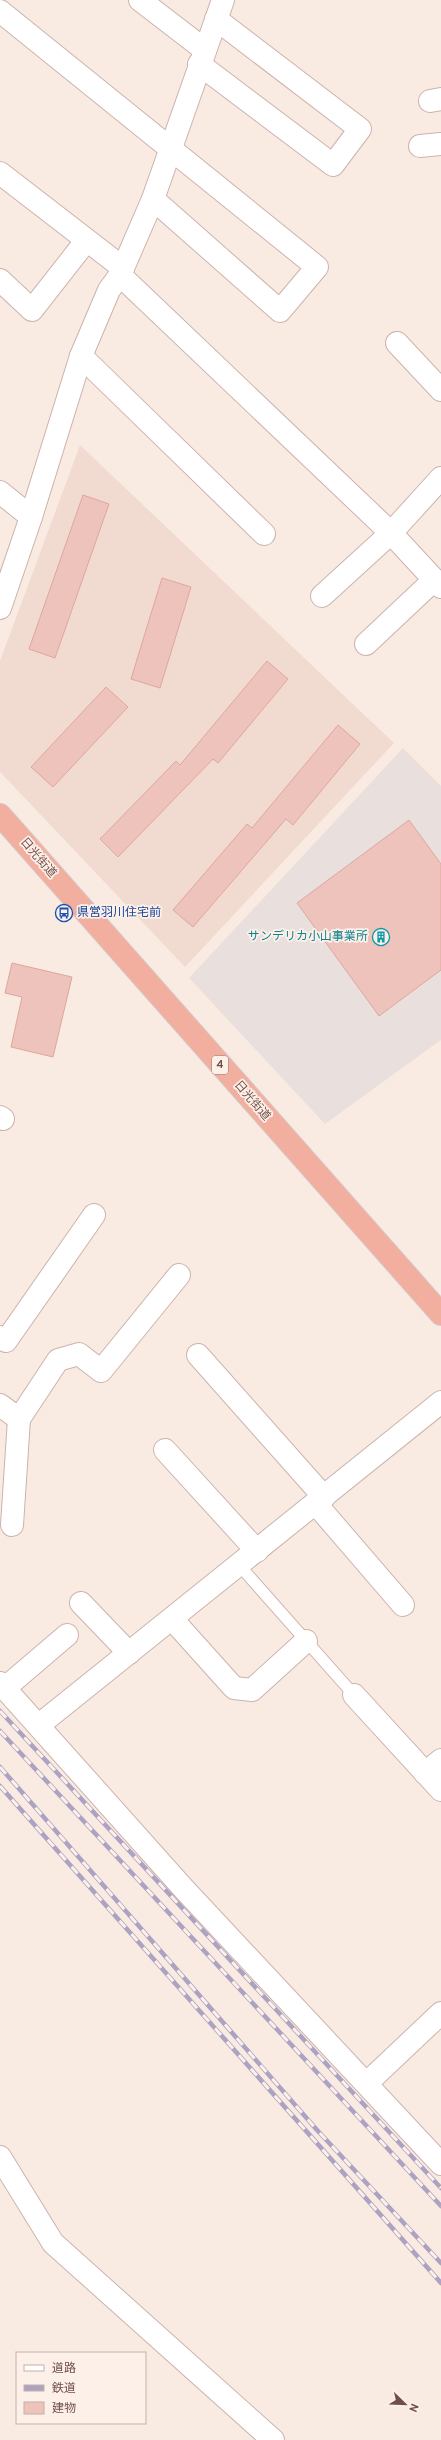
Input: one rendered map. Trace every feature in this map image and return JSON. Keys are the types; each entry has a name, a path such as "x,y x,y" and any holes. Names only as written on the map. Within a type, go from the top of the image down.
{"highway":[{"name":"日光街道","path":"0,815 441,1314"}],"street":[{"path":"0,608 32,517 81,356 109,290 121,272 153,199 172,150 202,57 219,6 360,129 333,165 202,57 140,0"},
{"path":"0,11 317,267 280,311 153,199"},
{"path":"0,173 86,241 121,272 391,533 438,583 366,644"},
{"path":"0,280 32,310 86,241"},
{"path":"397,343 441,390"},
{"path":"81,356 264,534"},
{"path":"322,596 391,533 441,478"},
{"path":"0,492 32,517"},
{"path":"0,1337 6,1341 94,1215"},
{"path":"0,1440 18,1422 58,1360 79,1354 101,1371 179,1275"},
{"path":"198,1355 320,1500 403,1605"},
{"path":"39,1726 240,1566 441,1402"},
{"path":"0,1405 18,1422 12,1525"},
{"path":"166,1450 257,1551"},
{"path":"81,1603 129,1653"},
{"path":"172,1619 234,1688 252,1690 306,1641"},
{"path":"67,1635 2,1686 184,1889 367,2083 441,2164"},
{"path":"354,1695 433,1766 441,1790"},
{"path":"367,2083 441,2013"},
{"path":"0,2157 53,2243 273,2440"}],"lane":[{"path":"240,1566 354,1695"}],"shaded area":[{"path":"80,445 394,743 185,967 0,772 0,661"},
{"path":"403,748 441,786 441,1040 325,1124 189,978"}],"building":[{"path":"83,495 109,504 55,658 29,649"},
{"path":"162,578 191,587 160,688 131,679"},
{"path":"267,661 288,679 218,763 213,759 118,857 100,839 176,761 180,765"},
{"path":"106,687 128,707 53,787 31,767"},
{"path":"338,725 360,744 293,825 286,819 193,927 173,910 247,824 252,828"},
{"name":"サンデリカ小山事業所","path":"409,820 441,864 441,970 379,1016 297,903"},
{"path":"12,963 72,977 53,1057 11,1047 22,997 5,993"}],"railway":[{"path":"0,1711 441,2188"},
{"path":"0,1731 441,2206"},
{"path":"0,1767 317,2130 441,2263"},
{"path":"0,1786 441,2283"}],"place":[{"name":"県営羽川住宅前","path":"64,913"},
{"name":"サンデリカ小山事業所","path":"381,937"}]}
